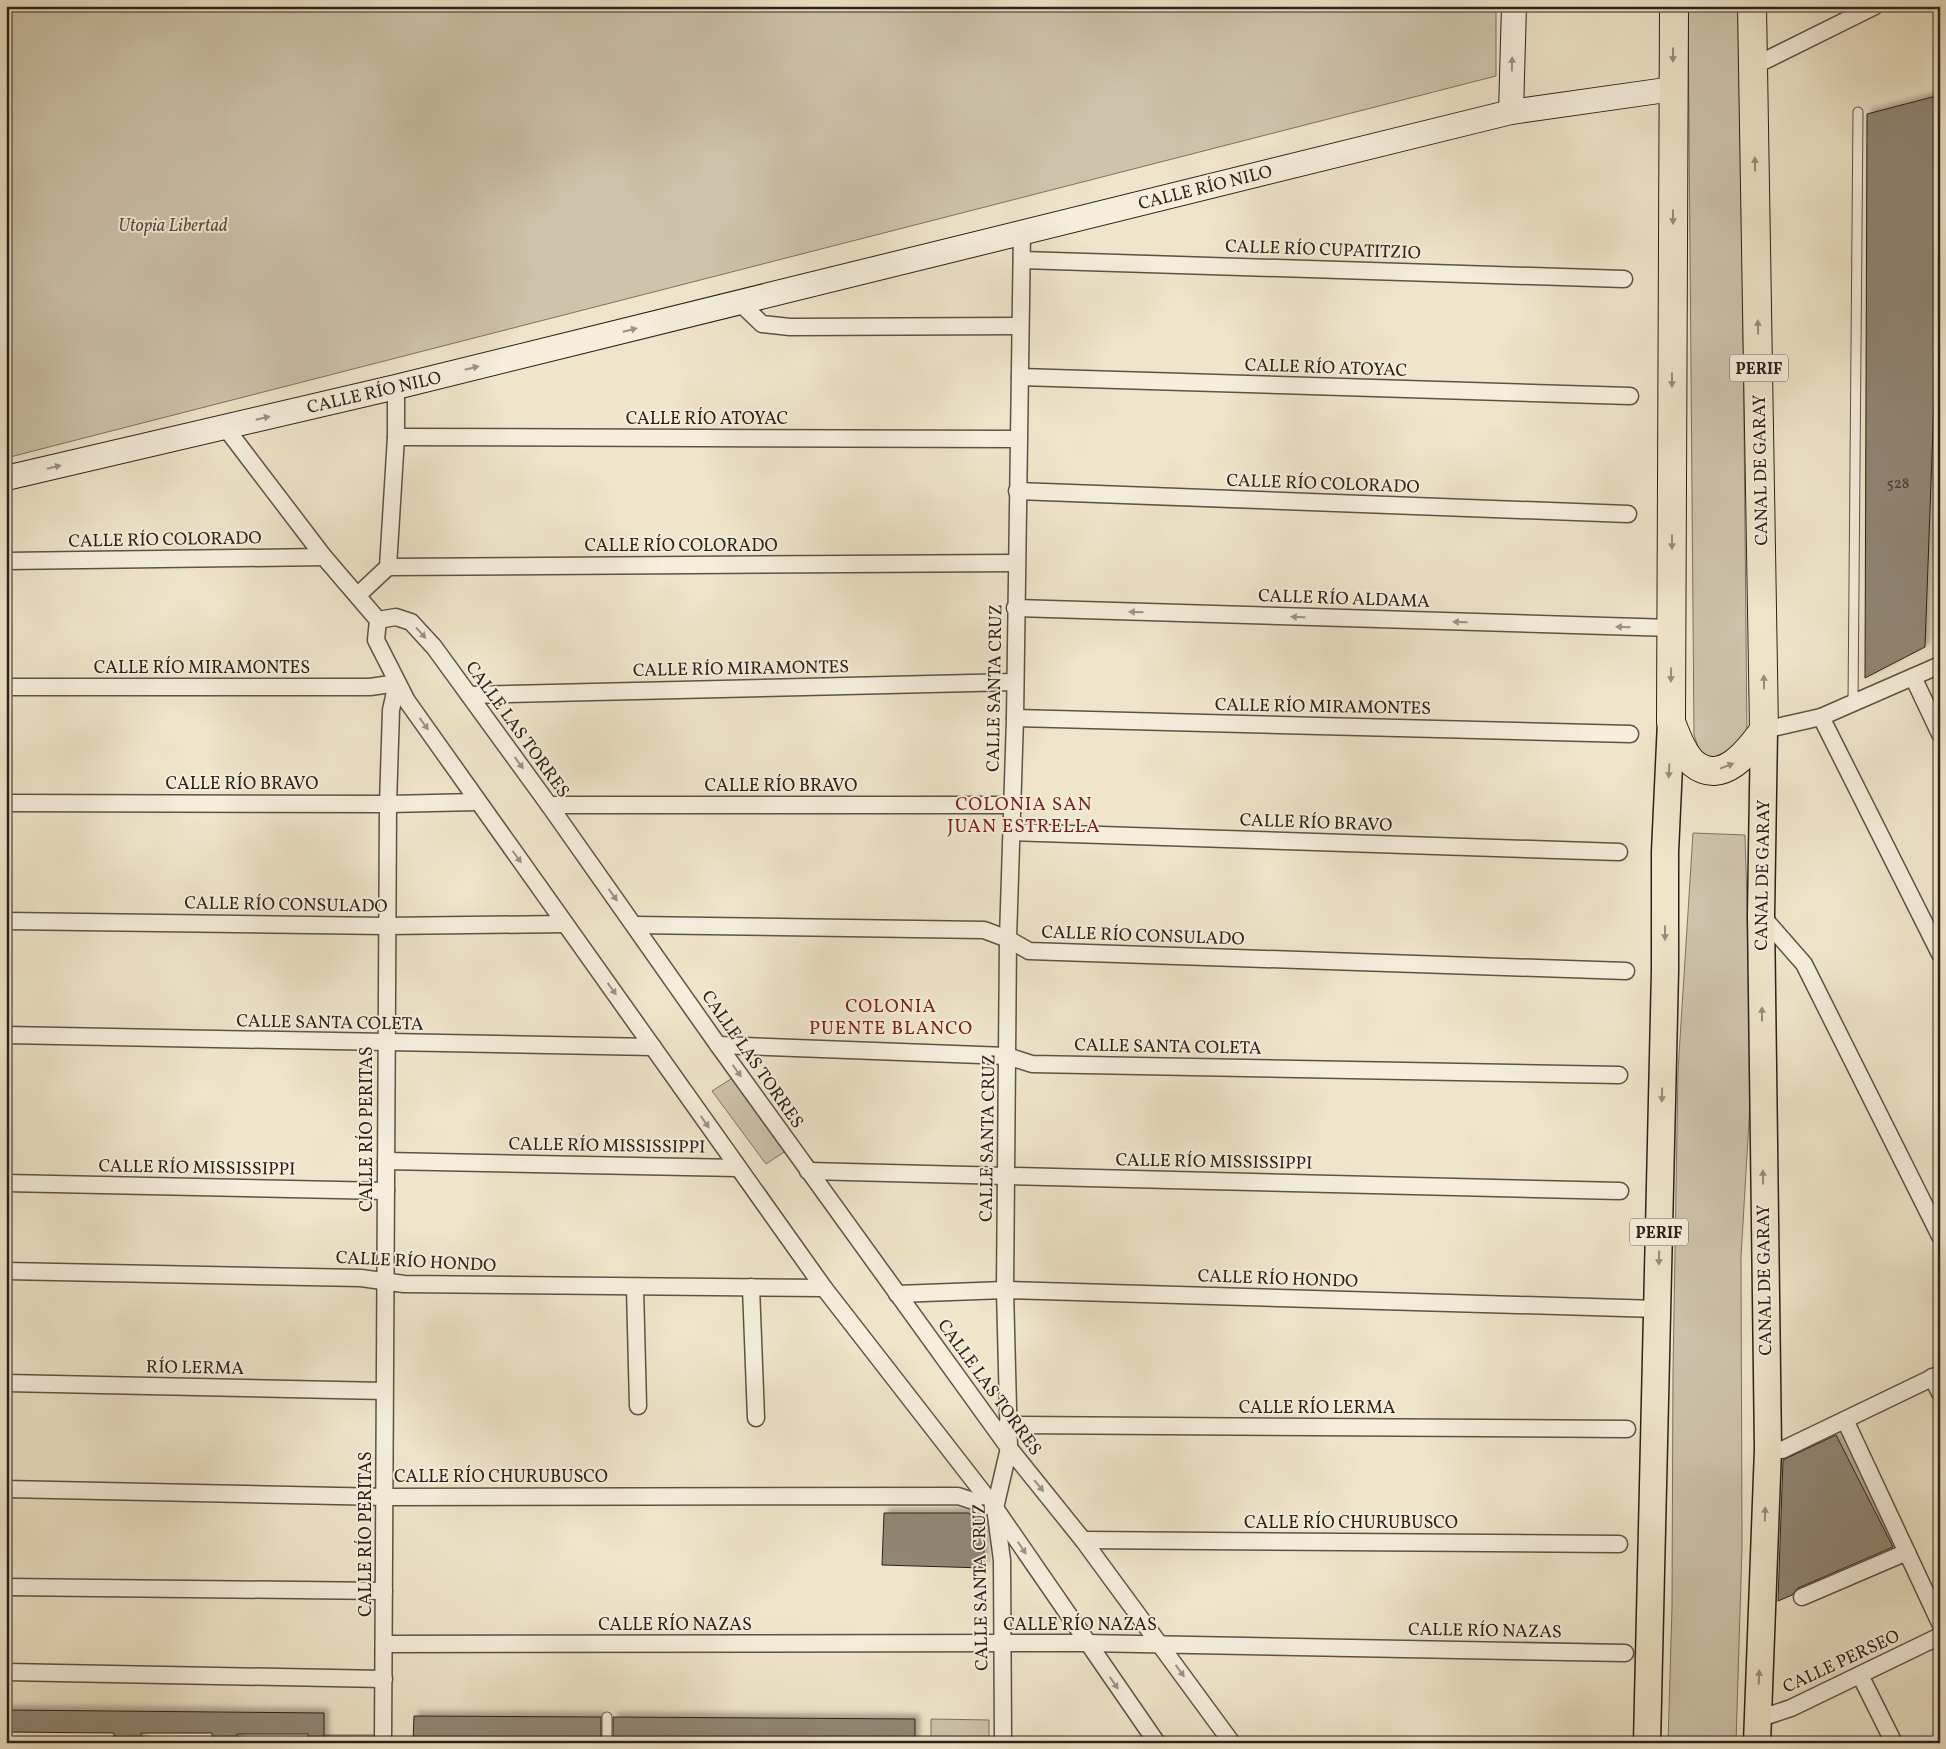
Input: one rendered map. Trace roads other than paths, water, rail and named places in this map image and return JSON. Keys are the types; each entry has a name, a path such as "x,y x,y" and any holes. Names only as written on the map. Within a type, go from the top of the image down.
{"highway":[{"name":"PERIF","path":"1671,722 1674,6"},
{"name":"CANAL DE GARAY","path":"1752,6 1764,730"},
{"path":"1671,722 1680,744 1693,763 1712,771 1731,766 1746,754 1764,730"}],"main road":[{"name":"PERIF","path":"1647,1743 1665,971 1665,852 1671,722"},
{"name":"CANAL DE GARAY","path":"1758,1731 1775,1449 1761,915 1764,730"}],"street":[{"path":"1512,112 1514,6"},
{"path":"1754,66 1875,6"},
{"name":"CALLE RÍO NILO","path":"6,478 740,303 1022,231 1512,112 1673,89"},
{"name":"CALLE SANTA CRUZ","path":"1003,1743 1002,1560 995,1508 1009,1448 1005,1290 1008,939 1015,718 1017,438 1020,377 1022,231"},
{"name":"CALLE RÍO CUPATITZIO","path":"1022,260 1624,279"},
{"path":"740,303 762,324 790,328 1020,326"},
{"name":"CALLE RÍO ATOYAC","path":"1020,377 1630,396"},
{"path":"358,595 388,567 396,437 396,386"},
{"path":"225,427 324,557 378,620 376,640 397,683 478,802 824,1288 995,1508 1086,1643 1157,1743"},
{"name":"CALLE RÍO ATOYAC","path":"396,437 1017,438"},
{"name":"CALLE RÍO COLORADO","path":"1017,491 1628,514"},
{"name":"CALLE RÍO COLORADO","path":"6,561 324,557"},
{"name":"CALLE RÍO COLORADO","path":"388,567 1016,563"},
{"name":"CALLE RÍO ALDAMA","path":"1015,608 1672,628"},
{"name":"CALLE LAS TORRES","path":"378,620 396,617 411,622 434,648 469,694 808,1171 1009,1448 1084,1540 1232,1743"},
{"path":"1764,730 1821,718 1940,665"},
{"path":"1913,677 1940,734"},
{"name":"CALLE RÍO MIRAMONTES","path":"469,694 1014,682"},
{"name":"CALLE RÍO MIRAMONTES","path":"6,687 370,687 397,683"},
{"name":"CALLE RÍO PERITAS","path":"383,1743 386,1496 384,1391 387,1043 386,926 391,710 397,683"},
{"name":"CALLE RÍO MIRAMONTES","path":"1015,718 1630,734"},
{"path":"1821,718 1940,954"},
{"name":"CALLE RÍO BRAVO","path":"6,802 388,804 478,802"},
{"name":"CALLE RÍO BRAVO","path":"549,805 1012,806"},
{"name":"CALLE RÍO BRAVO","path":"1011,832 1619,852"},
{"path":"1761,915 1804,964 1940,1236"},
{"name":"CALLE RÍO CONSULADO","path":"6,921 386,926 565,924"},
{"name":"CALLE RÍO CONSULADO","path":"634,926 984,930 1008,939 1028,951 1626,971"},
{"name":"CALLE SANTA COLETA","path":"6,1035 387,1043 653,1046"},
{"name":"CALLE SANTA COLETA","path":"718,1045 1008,1056 1032,1064 1619,1075"},
{"name":"CALLE RÍO MISSISSIPPI","path":"386,1161 738,1168"},
{"name":"CALLE RÍO MISSISSIPPI","path":"808,1171 1620,1190"},
{"name":"CALLE RÍO MISSISSIPPI","path":"6,1183 386,1191"},
{"name":"CALLE RÍO HONDO","path":"6,1271 361,1278 404,1284 634,1288 824,1288"},
{"path":"751,1287 756,1418"},
{"path":"634,1288 638,1406"},
{"name":"CALLE RÍO HONDO","path":"897,1294 1005,1290 1658,1309"},
{"path":"1775,1449 1845,1420 1936,1375 1940,1393"},
{"name":"RÍO LERMA","path":"6,1383 384,1391"},
{"path":"1845,1420 1940,1623"},
{"name":"CALLE RÍO LERMA","path":"1007,1425 1627,1429"},
{"name":"CALLE RÍO CHURUBUSCO","path":"6,1489 386,1496 958,1496 995,1508"},
{"name":"CALLE RÍO CHURUBUSCO","path":"1084,1540 1619,1544"},
{"path":"1802,1597 1907,1552"},
{"path":"6,1587 384,1591"},
{"name":"CALLE PERSEO","path":"1758,1731 1791,1708 1940,1636"},
{"name":"CALLE RÍO NAZAS","path":"384,1644 1086,1643 1625,1653"},
{"path":"6,1672 384,1679"},
{"path":"1860,1675 1894,1743"}],"lane":[{"path":"1853,703 1858,112"},
{"path":"607,1717 607,1743"}],"district":[{"name":"COLONIA SAN JUAN ESTRELLA","path":"1024,814"},
{"name":"COLONIA PUENTE BLANCO","path":"891,1016"}],"park label":[{"name":"Utopia Libertad","path":"173,225"}]}
